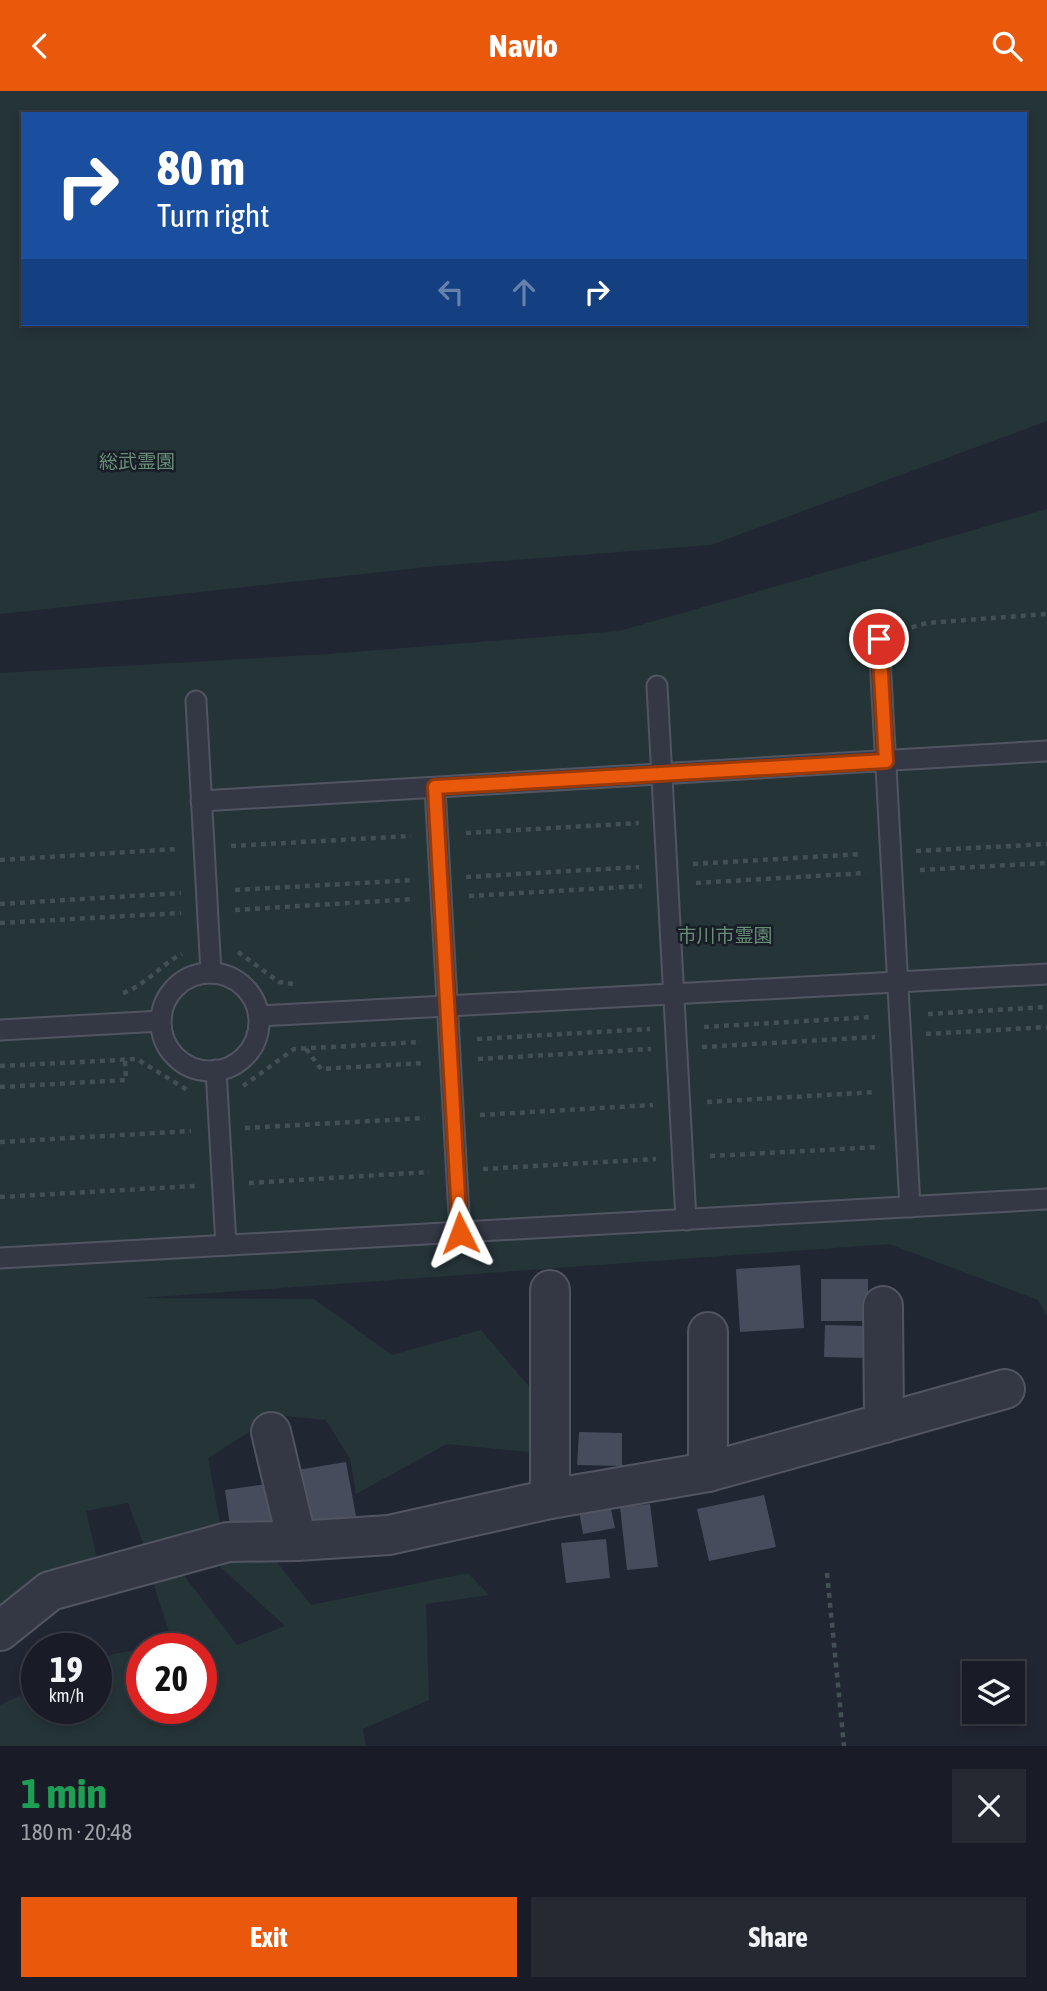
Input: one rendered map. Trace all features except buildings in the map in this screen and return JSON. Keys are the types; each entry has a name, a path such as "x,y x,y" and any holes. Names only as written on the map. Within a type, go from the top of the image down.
{"street":[{"path":"550,1290 550,1499"},
{"path":"883,1306 884,1423"},
{"path":"708,1332 708,1472"},
{"path":"0,1631 50,1591 228,1542 389,1535 550,1499 708,1472 1005,1389"},
{"path":"271,1432 296,1541"}],"lane":[{"path":"879,639 910,1207"},
{"path":"657,686 686,1220"},
{"path":"196,701 211,973"},
{"path":"201,801 1047,751"},
{"path":"435,787 460,1233"},
{"path":"211,973 240,983 254,1000 259,1016 258,1033 248,1054 229,1067 216,1070 196,1068 176,1057 164,1038 161,1021 164,1004 177,986 196,974 211,973"},
{"path":"259,1016 1047,974"},
{"path":"0,1030 161,1021"},
{"path":"216,1070 226,1245"},
{"path":"0,1258 1047,1199"}],"path":[{"path":"879,639 927,623 1047,614"},
{"path":"0,859 664,821"},
{"path":"0,923 207,902 891,862 1047,844"},
{"path":"0,904 207,902 891,862 1047,863"},
{"path":"232,947 279,982 304,984"},
{"path":"114,995 136,988 166,961 189,950"},
{"path":"923,1014 1047,1007"},
{"path":"699,1027 887,1016"},
{"path":"473,1039 662,1028"},
{"path":"240,1088 294,1049 424,1042"},
{"path":"0,1087 126,1080 125,1060"},
{"path":"0,1066 143,1061 196,1094"},
{"path":"827,1573 844,1746"}],"green space":[{"name":"総武霊園","path":"0,91 1047,91 1047,421 711,545 436,566 0,614"},
{"name":"市川市霊園","path":"1047,509 1047,1317 1038,1300 889,1244 143,1298 314,1299 392,1355 481,1330 539,1398 539,1453 447,1444 356,1494 350,1459 326,1420 276,1415 208,1458 222,1533 146,1551 128,1503 86,1511 98,1563 55,1570 0,1613 0,673 328,654 619,631"},
{"path":"267,1550 311,1605 468,1573 489,1595 426,1604 429,1700 363,1729 366,1746 0,1746 0,1705 21,1695 21,1724 112,1724 112,1654 126,1652 126,1724 217,1724 217,1633 169,1633 151,1576 177,1566 237,1645 285,1626 218,1565"}],"route":[{"path":"460,1233 435,787 886,761 879,639"}]}
